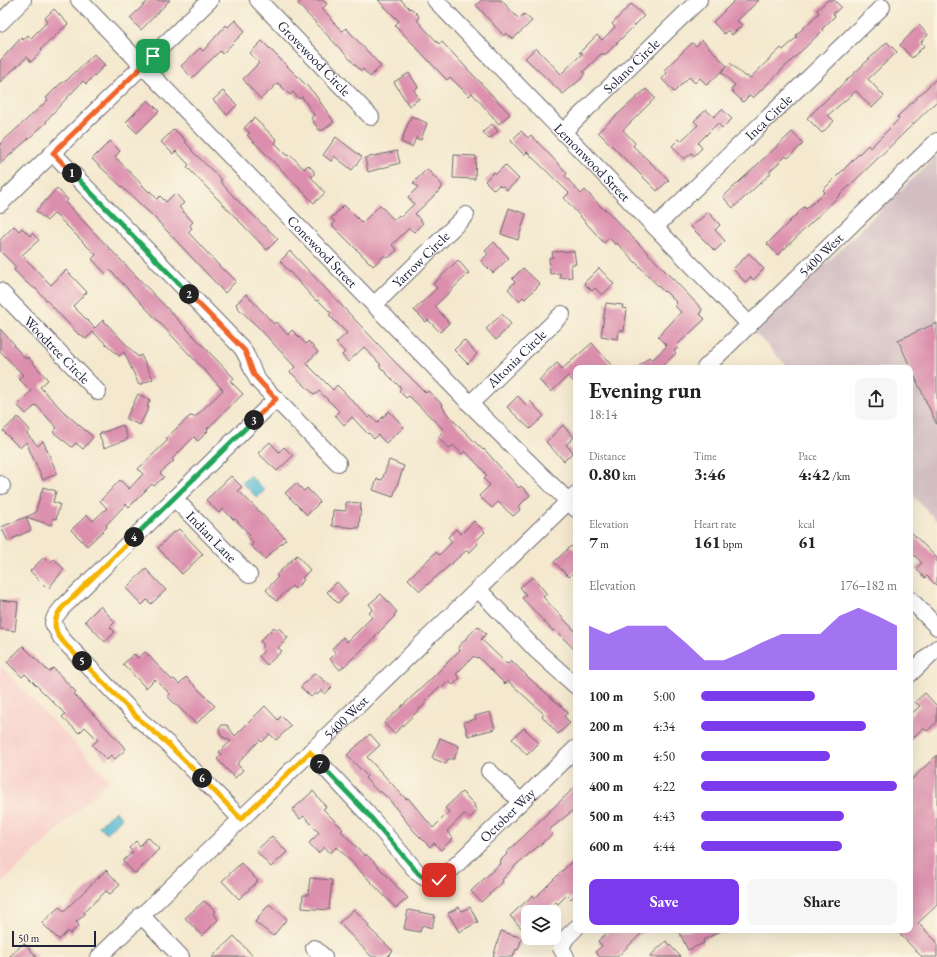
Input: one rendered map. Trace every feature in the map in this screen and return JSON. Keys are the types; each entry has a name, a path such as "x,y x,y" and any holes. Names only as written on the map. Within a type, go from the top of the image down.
{"street":[{"path":"0,23 23,0"},
{"name":"Conewood Street","path":"79,0 375,304 470,404 573,501"},
{"path":"0,204 210,0"},
{"name":"Grovewood Circle","path":"258,0 371,117"},
{"name":"Lemonwood Street","path":"435,0 750,325"},
{"name":"Solano Circle","path":"563,132 699,0"},
{"name":"Inca Circle","path":"655,227 882,7"},
{"name":"5400 West","path":"708,365 937,141"},
{"path":"53,153 241,347 247,356 257,379 338,463"},
{"name":"Yarrow Circle","path":"375,304 466,215"},
{"name":"Woodtree Circle","path":"0,291 98,392"},
{"name":"Altonia Circle","path":"470,404 562,314"},
{"path":"241,819 168,744 141,721 62,639 53,622 62,608 276,399"},
{"name":"Indian Lane","path":"174,498 249,575"},
{"name":"5400 West","path":"99,957 478,589 573,503"},
{"path":"478,589 536,650 573,683"},
{"path":"913,602 937,627"},
{"path":"913,671 937,648"},
{"name":"October Way","path":"310,752 367,813 418,873 426,879 439,880 573,751"},
{"path":"489,771 521,802"},
{"path":"141,915 181,957"},
{"path":"563,952 566,938 573,931"}],"shaded area":[{"path":"937,155 937,521 913,496 913,365 786,365 755,333"},
{"path":"0,666 110,780 0,885"}],"water":[{"path":"250,475 265,490 257,498 242,483"},
{"path":"115,811 122,818 106,833 99,826"}],"building":[{"path":"149,0 170,0 141,30 130,18"},
{"path":"302,0 323,0 327,4 322,9 331,18 330,19 342,31 346,28 381,66 370,77 363,69 361,71 298,4"},
{"path":"378,0 401,0 410,9 411,8 419,16 417,20 424,28 439,44 442,42 510,114 499,124 472,93 469,96 450,77 447,80 395,25 399,21"},
{"path":"482,0 501,0 519,19 524,14 532,21 513,39 506,33 504,36 476,5"},
{"path":"735,0 759,0 737,21 742,25 732,35 728,30 724,34 713,22"},
{"path":"828,0 834,0 841,7 833,14 835,16 822,29 823,30 753,98 750,95 743,102 731,90 735,85 721,72 730,63 745,77 747,76 750,78 781,48 783,50 797,37 796,35 819,13 817,10"},
{"path":"631,4 644,16 606,54 601,54 583,72 585,73 581,79 563,94 525,58 536,48 561,74 583,53 579,53 597,35 602,40 615,27 612,24"},
{"path":"54,9 68,24 41,49 42,51 31,62 27,57 0,82 0,61 21,38 23,40 28,35 31,38 48,21 45,18"},
{"path":"235,20 245,31 222,54 220,51 192,78 181,66 200,48 203,51 226,25 228,27"},
{"path":"919,25 928,35 921,42 924,46 912,58 900,45"},
{"path":"702,40 727,66 707,85 700,78 695,83 689,77 674,92 662,79 667,73 664,70 692,43 696,46"},
{"path":"262,41 314,93 334,122 323,130 319,130 311,118 314,115 302,97 299,99 293,92 290,95 278,83 261,99 252,90 243,79 259,63 250,53"},
{"path":"887,42 897,52 868,79 884,96 872,108 856,91 828,115 834,121 822,133 807,118"},
{"path":"94,54 105,65 86,84 83,81 51,115 46,121 47,122 0,164 0,144 48,100 46,98 60,84 66,81"},
{"path":"409,73 418,87 414,90 419,99 409,106 394,82"},
{"path":"937,78 937,101 778,255 767,244 804,207 806,209 825,192 823,190 868,145 870,148 899,119 897,117"},
{"path":"646,89 655,98 623,130 635,143 633,146 669,180 657,191 598,132"},
{"path":"223,91 237,105 227,115 213,100"},
{"path":"148,100 159,111 137,133 126,122"},
{"path":"722,109 732,119 722,128 718,123 698,143 702,148 694,156 692,153 684,159 672,146 679,139 681,141 698,125 694,121 706,110 714,117"},
{"path":"411,116 427,123 421,140 416,138 412,147 401,142"},
{"path":"254,118 277,140 275,143 288,156 290,154 304,169 308,165 314,171 314,175 311,177 325,193 314,203 247,135 250,133 244,128"},
{"path":"492,124 498,131 489,139 483,132"},
{"path":"174,129 186,141 185,142 192,149 191,150 222,180 220,181 234,197 278,239 267,250 187,167 189,165 176,151 173,154 161,142"},
{"path":"521,131 528,138 531,135 567,173 565,176 581,194 585,190 604,210 605,209 702,309 700,314 705,319 677,345 679,347 674,351 676,353 663,365 640,365 649,357 652,360 667,346 658,337 681,312 675,306 677,303 665,291 664,292 617,243 615,244 609,238 604,243 564,198 569,193 527,152 524,155 511,141"},
{"path":"792,132 803,144 788,158 786,156 769,172 771,173 733,208 723,197"},
{"path":"336,137 362,157 352,170 334,156 331,161 323,155"},
{"path":"110,141 120,151 115,157 157,199 160,196 166,202 175,193 184,203 179,207 193,222 190,225 192,228 188,232 224,271 225,270 236,281 225,293 153,216 92,159"},
{"path":"397,151 400,163 368,172 365,158"},
{"path":"454,155 476,156 475,179 453,178"},
{"path":"505,165 519,179 507,190 503,186 501,187 499,185 494,190 485,181 494,172 496,174"},
{"path":"427,169 442,185 442,188 415,214 423,223 414,232 409,228 392,245 397,250 388,258 385,255 373,266 332,225 335,222 331,218 344,205 362,223 380,205 394,220 399,215 401,217 414,204 408,197 418,187 413,183"},
{"path":"57,188 68,200 65,202 234,378 230,381 243,394 207,429 208,431 198,441 194,437 172,459 174,461 160,473 164,477 154,486 152,484 129,507 126,504 106,525 107,527 87,546 71,530 87,515 93,521 107,508 100,501 120,480 129,489 143,474 138,469 168,440 166,438 190,416 195,417 223,390 110,270 106,274 92,259 96,255 58,217 54,214 47,221 36,211"},
{"path":"509,208 526,214 518,240 501,234"},
{"path":"708,212 720,225 715,230 725,241 715,251 691,227"},
{"path":"14,226 19,231 22,228 30,236 32,233 39,240 22,255 51,285 66,270 87,292 73,306 95,328 103,320 138,357 141,355 153,379 139,385 124,352 119,356 93,332 86,339 80,334 79,335 36,289 28,284 14,270 16,267 0,251 0,240"},
{"path":"494,242 509,258 493,273 481,261 488,254 485,251"},
{"path":"290,251 395,362 426,393 428,391 443,405 442,406 448,415 483,450 484,449 519,488 521,486 530,495 518,507 520,510 513,516 498,502 492,508 479,496 490,485 484,479 487,476 482,469 465,451 462,454 453,445 449,449 438,437 444,430 409,396 406,398 399,391 401,388 379,366 381,365 364,347 348,362 342,355 345,352 336,343 347,333 329,315 331,313 318,300 316,301 280,261"},
{"path":"574,251 576,264 571,264 572,277 560,278 560,273 550,274 549,258 553,257 552,252"},
{"path":"749,253 764,269 753,280 751,277 745,282 733,269"},
{"path":"458,260 469,273 435,306 449,323 440,332 428,320 426,322 414,310 437,288 433,284"},
{"path":"523,268 540,284 525,299 523,297 519,301 508,289 515,282 512,279"},
{"path":"599,268 614,284 602,295 595,288 592,291 584,283"},
{"path":"246,294 274,324 276,322 288,335 292,330 306,344 308,341 318,352 306,363 333,390 337,385 369,418 371,416 377,423 389,411 404,427 386,443 378,435 374,439 352,417 344,425 335,415 339,411 319,391 315,395 290,372 295,367 260,329 238,308 236,304"},
{"path":"606,303 623,305 622,308 627,309 624,331 619,330 618,339 601,336"},
{"path":"502,314 511,324 496,340 486,329"},
{"path":"937,323 937,425 913,373 913,365 909,365 898,340"},
{"path":"0,329 26,359 28,357 48,380 40,387 64,412 93,437 83,449 76,443 72,447 53,432 57,428 36,405 26,414 17,405 31,391 19,379 23,375 0,351"},
{"path":"464,340 477,354 468,364 454,350"},
{"path":"592,343 611,365 573,365 573,381 568,376 551,392 539,380 557,363 562,369"},
{"path":"138,394 150,400 147,407 149,407 140,425 126,419"},
{"path":"518,396 526,405 530,401 544,416 530,429 507,407"},
{"path":"18,417 30,430 27,434 38,446 43,441 57,473 43,480 26,442 20,448 3,431"},
{"path":"123,425 128,439 104,448 99,434"},
{"path":"563,425 573,436 573,438 566,445 573,452 564,461 546,442"},
{"path":"270,442 279,452 284,447 293,456 277,471 258,453"},
{"path":"389,460 404,466 393,497 373,490 377,479 382,480"},
{"path":"231,476 242,487 238,490 286,539 265,559 251,546 253,543 248,537 250,535 235,519 234,520 223,509 219,513 206,500"},
{"path":"296,483 304,491 307,488 320,502 307,515 285,493"},
{"path":"43,487 56,491 53,502 60,504 56,519 53,518 51,525 26,517 35,513"},
{"path":"346,502 361,503 359,528 332,526 333,510 346,511"},
{"path":"26,517 31,530 8,541 1,527"},
{"path":"474,521 485,532 476,541 478,544 469,553 467,550 420,591 408,579 436,552 439,555 452,542 448,537 456,529 461,534"},
{"path":"179,529 203,554 182,574 158,548 173,532 174,533"},
{"path":"913,534 937,558 937,586 927,576 925,578 916,568 922,563 913,554"},
{"path":"571,546 573,548 573,573 569,577 554,562"},
{"path":"297,555 310,570 302,578 304,580 295,589 292,586 276,601 266,590 278,577 276,575"},
{"path":"44,557 50,563 54,559 64,569 48,589 30,571"},
{"path":"146,569 166,590 151,604 147,600 142,605 126,588"},
{"path":"533,577 547,594 543,597 573,629 573,648 555,630 553,631 522,598 526,595 520,587"},
{"path":"337,582 348,594 338,603 327,592"},
{"path":"381,594 397,612 394,615 395,616 375,636 376,637 340,670 330,659 336,653 332,649 343,637 347,642 372,617 369,613 373,609 369,604"},
{"path":"0,600 18,602 15,631 0,629"},
{"path":"100,606 115,622 110,627 115,632 105,642 85,621"},
{"path":"478,626 486,634 481,639 507,664 511,660 557,702 568,713 564,716 570,723 558,734 542,716 544,714 508,681 505,684 478,657 477,658 474,656 456,674 460,678 453,685 448,681 442,688 440,686 426,700 427,702 394,734 384,723 460,650 458,647"},
{"path":"274,627 277,630 279,628 288,638 278,648 282,651 267,665 259,656 265,650 262,647 264,645 260,641"},
{"path":"23,646 49,672 53,668 76,692 74,694 126,749 115,759 111,755 107,760 92,745 98,740 85,727 79,733 62,717 65,714 25,674 22,677 7,662"},
{"path":"145,652 172,680 174,679 179,684 186,677 215,706 196,724 167,696 170,694 155,679 146,688 123,664 134,654 138,658"},
{"path":"315,673 332,687 325,694 322,690 317,695 315,693 311,697 301,687"},
{"path":"925,693 937,706 937,722 927,731 923,728 913,738 913,712 920,706 915,702"},
{"path":"265,706 278,720 281,716 291,726 276,740 270,734 262,742 260,740 237,764 243,770 235,778 217,759 222,754 219,752 231,741 221,736 219,729 222,725 227,725 235,736"},
{"path":"490,712 495,729 468,736 464,722 476,719 475,716"},
{"path":"524,728 539,743 527,755 512,739"},
{"path":"370,734 380,745 367,757 406,799 408,798 433,828 449,812 445,808 462,792 475,805 474,807 477,810 470,818 464,814 447,831 453,838 441,850 434,843 430,847 413,830 388,798 380,791 379,793 365,778 367,776 347,755"},
{"path":"440,738 459,746 454,759 448,759 446,764 432,758"},
{"path":"937,755 937,905 918,923 937,942 937,957 922,957 899,933 913,933 913,778"},
{"path":"573,789 573,810 549,830 553,834 517,864 502,880 503,882 481,902 471,891 501,863 500,861 507,854 506,853"},
{"path":"313,791 326,807 323,809 343,829 341,831 365,856 366,854 408,898 396,908 337,847 330,853 325,847 318,853 309,843 319,833 304,816 300,819 292,810"},
{"path":"272,836 287,852 271,867 256,851"},
{"path":"148,837 159,849 136,873 134,873 123,861 133,852 129,848 136,841 140,846"},
{"path":"573,860 573,897 571,899 567,895 558,904 556,902 553,905 522,905 533,895 535,898"},
{"path":"241,863 258,881 239,899 222,881"},
{"path":"106,870 120,885 110,894 106,891 84,912 85,914 76,922 79,925 70,934 68,931 59,940 42,923 59,907 64,911"},
{"path":"310,878 332,880 329,910 302,908 303,895 308,895"},
{"path":"204,901 216,911 214,913 218,920 202,936 185,918"},
{"path":"269,904 287,919 273,936 255,922"},
{"path":"521,906 521,928 510,916"},
{"path":"459,907 462,911 470,907 478,922 459,932 448,913"},
{"path":"354,909 369,925 368,927 393,951 387,957 372,957 339,923"},
{"path":"408,910 435,915 432,928 422,925 420,932 404,929"},
{"path":"501,931 521,938 518,950 516,949 513,957 493,957"},
{"path":"607,933 642,933 617,957 600,957 595,952 602,946 598,941"},
{"path":"680,933 717,933 703,940 704,943 688,950"},
{"path":"234,936 254,957 212,957"},
{"path":"666,941 681,957 649,957"},
{"path":"24,943 37,957 9,957"}],"route":[{"path":"153,56 53,153 245,351 254,375 276,399 58,612 53,622 55,629 62,639 141,721 163,739 241,819 310,752 367,813 418,873 426,879 434,881 439,880"}]}
